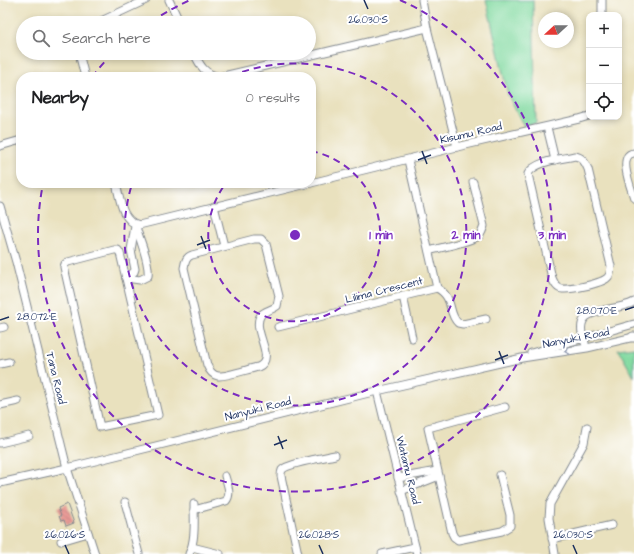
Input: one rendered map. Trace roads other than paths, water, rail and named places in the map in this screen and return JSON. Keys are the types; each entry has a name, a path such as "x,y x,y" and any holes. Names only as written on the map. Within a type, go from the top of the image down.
{"street":[{"path":"112,16 146,0"},
{"path":"169,0 177,16"},
{"path":"422,0 427,28 456,147"},
{"path":"602,0 602,12"},
{"path":"316,54 427,28"},
{"path":"81,60 85,72"},
{"path":"198,60 203,69 208,72"},
{"path":"241,72 292,60"},
{"name":"Kisumu Road","path":"316,182 456,147 586,117"},
{"path":"547,127 555,160"},
{"path":"0,146 16,141"},
{"path":"634,153 628,154 625,162 634,198"},
{"path":"575,156 581,158 586,164 611,266 609,276 602,281 564,290 557,286 552,278 528,174 534,167 555,160 575,156"},
{"name":"Lilima Crescent","path":"278,327 437,288 408,160"},
{"path":"429,251 472,239 480,236 482,233 484,226 473,182"},
{"path":"117,188 125,216 135,224 148,271 148,276 140,280 126,278"},
{"name":"Kisumu Road","path":"135,224 147,223 290,188"},
{"name":"Tana Road","path":"0,206 16,262 67,468 95,554"},
{"path":"214,206 224,246"},
{"path":"126,278 134,272 135,269 132,246 135,224"},
{"path":"254,239 264,241 268,248 279,300 277,306 264,313 259,319 259,327 265,352 264,363 258,367 218,376 210,371 207,365 184,268 184,262 189,256 224,246 254,239"},
{"path":"132,246 141,243"},
{"path":"118,250 126,278 158,414 100,427 64,267 68,262 118,250"},
{"path":"437,288 443,291 448,298 454,319 458,323 464,324 486,319"},
{"path":"403,296 412,338"},
{"path":"587,348 583,339 580,324 586,316 634,302"},
{"name":"Nanyuki Road","path":"522,358 531,353 634,324"},
{"name":"Nanyuki Road","path":"0,483 67,468 377,391 522,358 587,348 634,337"},
{"path":"0,364 9,362"},
{"name":"Watamu Road","path":"377,391 416,550"},
{"path":"0,405 18,401"},
{"path":"500,475 510,515 510,526 502,531 458,540 452,533 428,428 505,408"},
{"path":"555,554 549,518 550,504 584,443 587,428"},
{"path":"0,443 29,436"},
{"path":"298,554 281,476 282,469 335,455"},
{"path":"398,478 438,473"},
{"path":"401,491 438,473"},
{"path":"220,554 191,551 194,507 228,499 229,496 225,476"},
{"path":"124,502 139,554"},
{"path":"552,539 612,524"},
{"path":"61,541 88,533"},
{"path":"382,554 416,550"}]}
